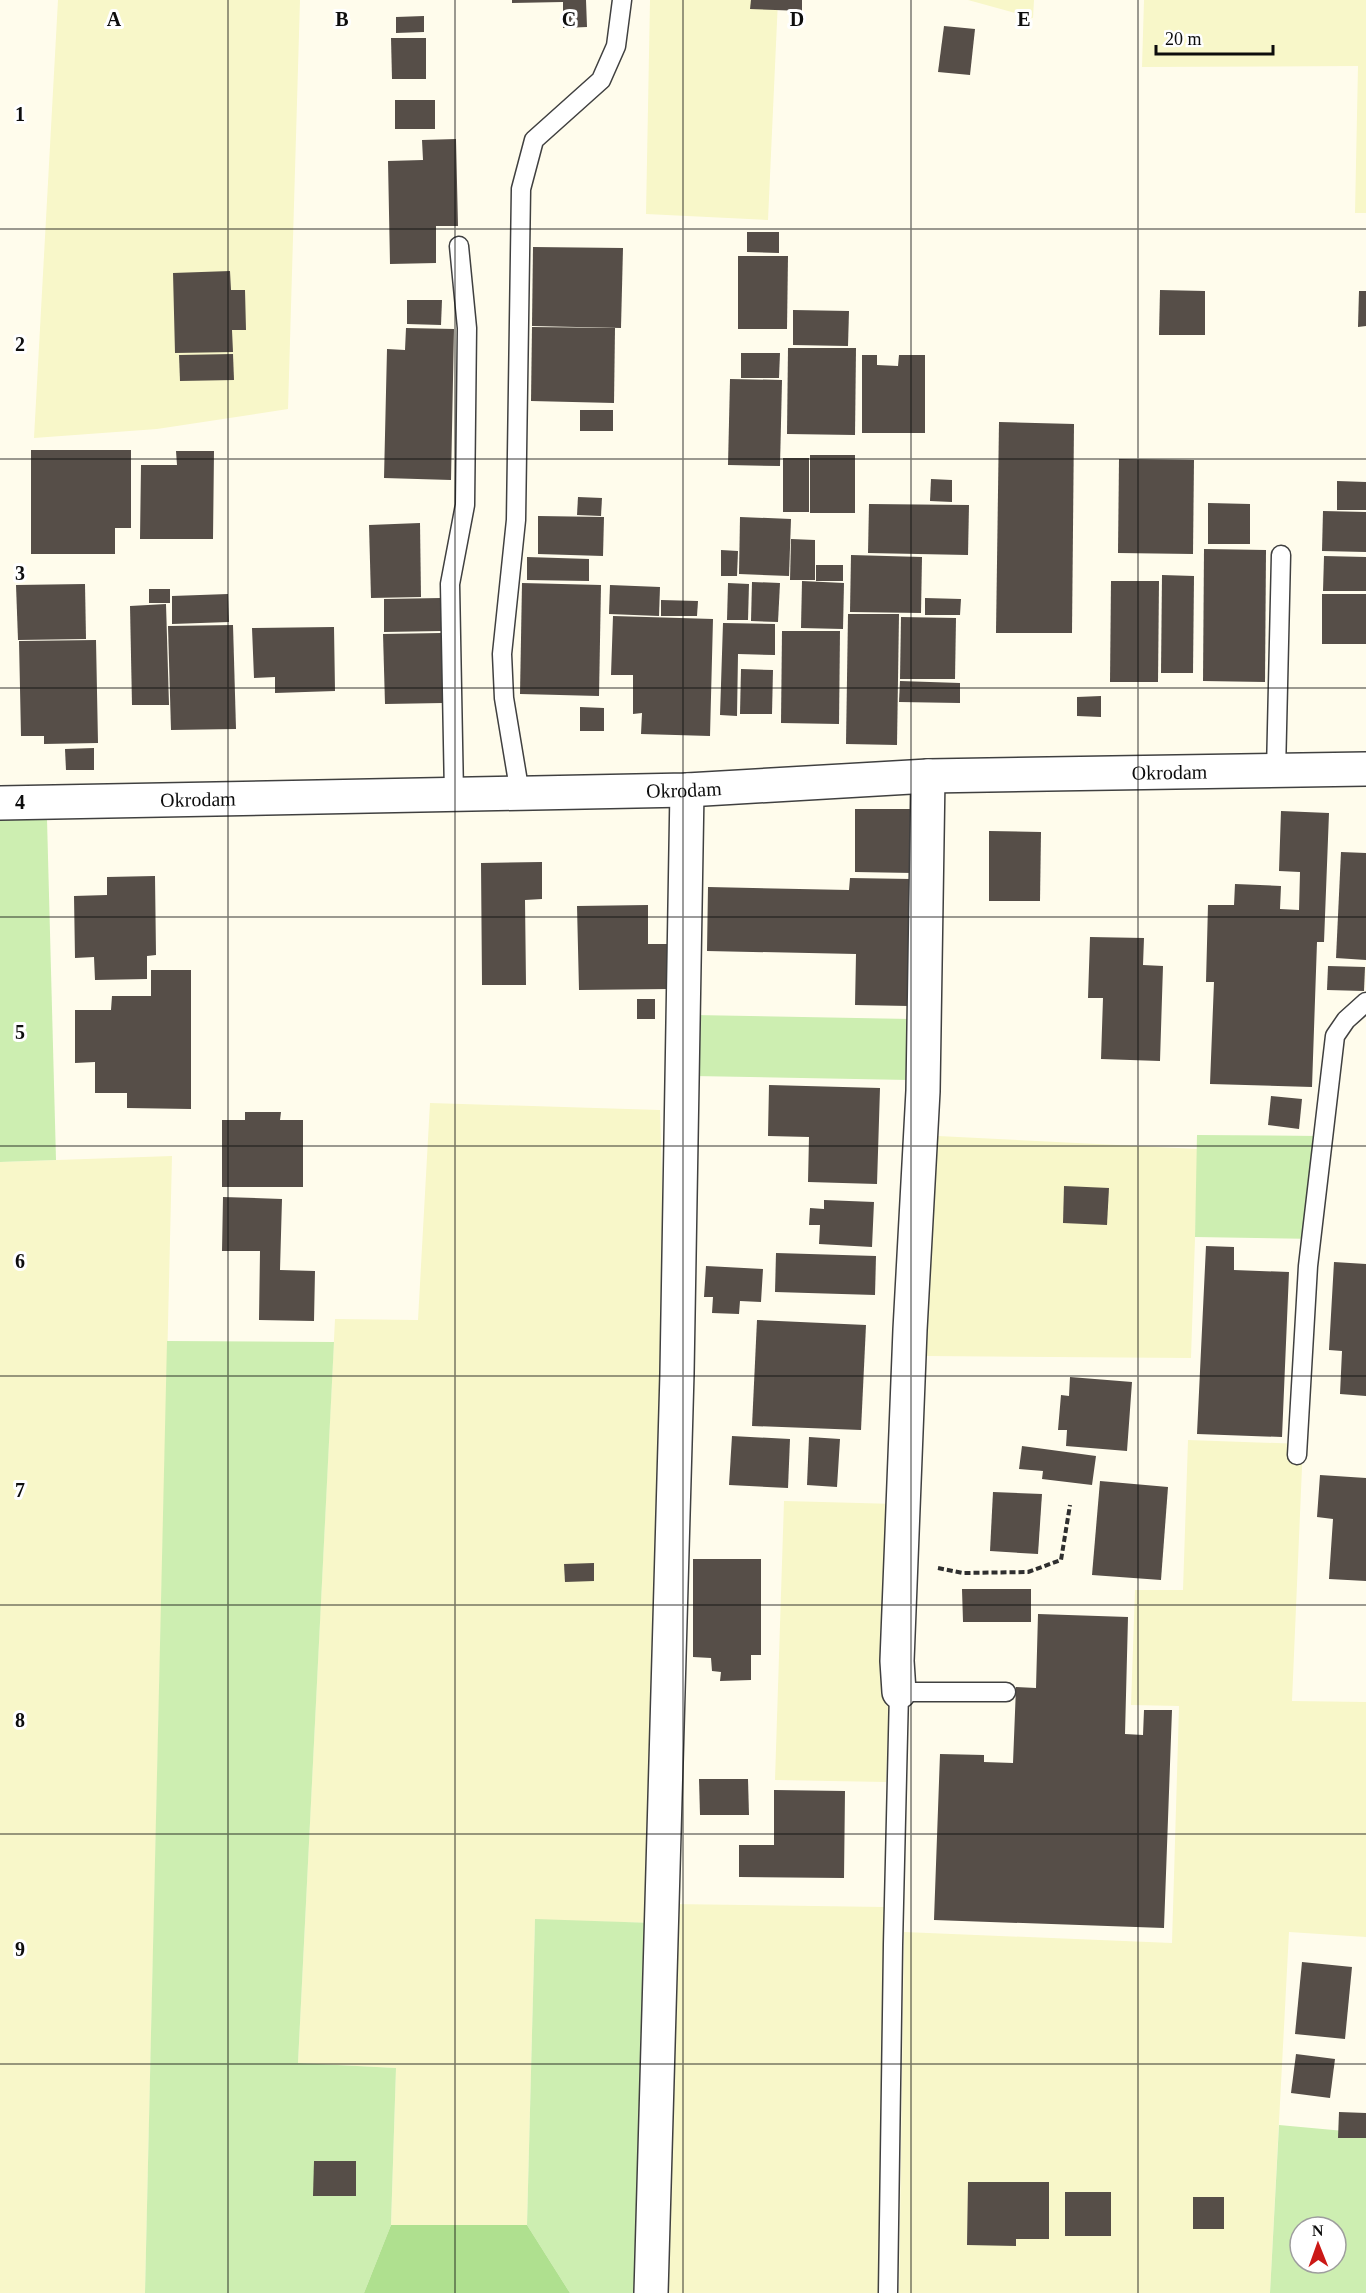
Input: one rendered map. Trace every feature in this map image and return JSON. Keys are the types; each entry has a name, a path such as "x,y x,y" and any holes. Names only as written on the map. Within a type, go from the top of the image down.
{"street":[{"name":"Okrodam","path":"0,803 687,790 928,776 1366,769"},
{"path":"899,1692 897,1661 904,1541 910,1330 923,1091 928,776"},
{"path":"651,2293 677,1373 687,790"}],"lane":[{"path":"520,794 504,698 502,654 516,520 521,189 534,140 601,80 616,46 622,0"},
{"path":"454,795 450,584 465,505 467,328 459,246"},
{"path":"1276,772 1281,555"},
{"path":"1297,1455 1308,1266 1335,1036 1346,1020 1366,1002"},
{"path":"888,2293 892,1945 899,1692 1006,1692"}],"path":[{"path":"904,1541 925,1565 963,1573 1028,1572 1061,1560 1070,1505"}],"green space":[{"path":"58,0 300,0 288,409 157,429 34,438"},
{"path":"650,0 778,0 768,220 646,214"},
{"path":"968,0 1034,0 1033,18"},
{"path":"1144,0 1366,0 1366,213 1355,213 1358,66 1142,67"},
{"path":"47,819 56,1160 0,1162 0,820"},
{"path":"694,1015 911,1019 909,1080 693,1076"},
{"path":"430,1103 660,1110 668,1383 654,1923 535,1920 527,2225 391,2225 396,2068 298,2063 335,1319 418,1320"},
{"path":"1197,1135 1319,1136 1319,1239 1195,1237"},
{"path":"938,1136 1198,1149 1191,1358 925,1356"},
{"path":"172,1156 145,2293 0,2293 0,1162"},
{"path":"167,1341 334,1342 298,2063 396,2068 391,2225 364,2293 145,2293"},
{"path":"1188,1440 1303,1444 1292,1701 1366,1702 1366,1937 1289,1932 1270,2293 899,2293 904,1932 1172,1943 1179,1706 1131,1705 1135,1590 1183,1590"},
{"path":"784,1501 897,1504 886,1782 775,1780"},
{"path":"670,1904 885,1907 878,2293 662,2293"},
{"path":"535,1919 654,1923 639,2293 570,2293 527,2225"},
{"path":"1279,2125 1366,2133 1366,2293 1270,2293"},
{"path":"391,2225 527,2225 570,2293 364,2293"}],"building":[{"path":"512,0 586,0 587,27 563,28 563,2 512,3"},
{"path":"751,0 802,0 802,11 750,9"},
{"path":"424,16 424,32 396,33 396,17"},
{"path":"944,26 975,29 970,75 938,72"},
{"path":"391,38 426,38 426,79 392,79"},
{"path":"395,100 435,100 435,129 395,129"},
{"path":"456,139 458,226 436,226 436,263 390,264 388,161 423,160 422,140"},
{"path":"747,232 779,232 779,253 747,252"},
{"path":"533,247 623,248 621,328 532,326"},
{"path":"738,256 788,256 787,329 738,329"},
{"path":"230,271 231,290 245,290 246,330 232,330 233,352 175,353 173,273"},
{"path":"1160,290 1205,291 1205,335 1159,335"},
{"path":"1359,291 1366,291 1366,326 1358,327"},
{"path":"407,300 442,300 441,325 407,324"},
{"path":"793,310 849,311 848,346 793,345"},
{"path":"532,327 615,328 614,403 531,401"},
{"path":"406,328 454,329 451,480 384,478 387,349 405,350"},
{"path":"788,348 856,348 855,435 787,434"},
{"path":"741,353 780,353 779,378 741,378"},
{"path":"233,354 234,380 180,381 179,355"},
{"path":"862,355 877,355 877,365 898,366 899,355 925,355 925,433 862,433"},
{"path":"730,379 782,380 780,466 728,465"},
{"path":"580,410 613,410 613,431 580,431"},
{"path":"999,422 1074,424 1072,633 996,633"},
{"path":"31,450 131,450 131,528 115,528 115,554 31,554"},
{"path":"176,451 214,451 213,539 140,539 141,465 177,465"},
{"path":"810,455 855,455 855,513 810,513"},
{"path":"783,458 809,458 809,512 783,512"},
{"path":"1119,459 1194,460 1193,554 1118,553"},
{"path":"931,479 952,480 952,502 930,501"},
{"path":"1337,481 1366,482 1366,510 1337,510"},
{"path":"578,497 602,498 601,516 577,515"},
{"path":"1208,503 1250,504 1250,544 1208,544"},
{"path":"869,504 969,505 968,555 868,553"},
{"path":"1323,511 1366,512 1366,552 1322,551"},
{"path":"538,516 604,517 603,556 538,554"},
{"path":"740,517 791,519 789,576 739,574"},
{"path":"420,523 421,597 371,598 369,525"},
{"path":"791,539 815,540 815,580 790,580"},
{"path":"1204,549 1266,550 1265,682 1203,681"},
{"path":"721,550 738,551 737,576 721,576"},
{"path":"851,555 922,557 921,613 850,612"},
{"path":"1324,556 1366,557 1366,591 1323,591"},
{"path":"527,557 589,559 589,581 527,580"},
{"path":"816,565 843,565 843,581 816,581"},
{"path":"1162,575 1194,576 1193,673 1161,673"},
{"path":"802,581 844,583 843,629 801,628"},
{"path":"1111,581 1159,581 1158,682 1110,682"},
{"path":"752,582 780,583 778,622 751,621"},
{"path":"522,583 601,585 599,696 520,694"},
{"path":"728,583 749,584 748,620 727,620"},
{"path":"85,584 86,639 18,640 16,585"},
{"path":"610,585 660,587 659,616 609,614"},
{"path":"149,589 170,589 170,603 149,603"},
{"path":"228,594 229,622 172,624 172,596"},
{"path":"1322,594 1366,594 1366,644 1322,644"},
{"path":"441,598 441,631 384,632 384,599"},
{"path":"925,598 961,599 960,615 925,615"},
{"path":"661,600 698,601 697,616 661,616"},
{"path":"166,604 169,705 132,705 130,606"},
{"path":"848,614 899,614 897,745 846,744"},
{"path":"613,616 713,619 710,736 641,734 642,713 633,714 633,675 611,675"},
{"path":"901,617 956,618 955,679 900,679"},
{"path":"723,623 775,624 775,655 738,654 737,716 720,715"},
{"path":"233,625 236,729 171,730 168,626"},
{"path":"334,627 335,691 275,693 275,677 254,678 252,628"},
{"path":"782,631 840,631 839,724 781,723"},
{"path":"441,633 443,703 385,704 383,634"},
{"path":"96,640 98,743 44,744 44,736 21,736 19,641"},
{"path":"741,669 773,670 772,714 740,714"},
{"path":"900,681 960,683 960,703 899,702"},
{"path":"1101,696 1101,717 1077,716 1077,697"},
{"path":"580,707 604,708 604,731 580,731"},
{"path":"94,748 94,770 66,770 65,749"},
{"path":"855,809 914,809 913,873 855,872"},
{"path":"1281,811 1329,813 1324,942 1317,942 1312,1087 1210,1084 1214,982 1206,982 1208,905 1234,905 1235,884 1281,886 1280,909 1299,910 1300,872 1279,871"},
{"path":"989,831 1041,832 1040,901 989,901"},
{"path":"1341,852 1366,853 1366,960 1336,958"},
{"path":"542,862 542,899 525,900 526,985 482,985 481,863"},
{"path":"155,876 156,955 147,956 147,979 95,980 94,957 75,958 74,896 107,895 107,877"},
{"path":"850,878 911,879 909,1006 855,1005 856,954 707,951 708,887 849,890"},
{"path":"648,905 648,944 668,944 669,989 579,990 577,906"},
{"path":"1090,937 1144,938 1143,965 1163,966 1160,1061 1101,1059 1103,998 1088,998"},
{"path":"1328,966 1365,967 1364,991 1327,990"},
{"path":"151,970 191,970 191,1109 127,1108 127,1093 95,1093 95,1062 75,1063 75,1010 111,1010 112,996 151,996"},
{"path":"637,999 655,999 655,1019 637,1019"},
{"path":"769,1085 880,1088 877,1184 808,1182 809,1137 768,1136"},
{"path":"1271,1096 1302,1099 1299,1129 1268,1125"},
{"path":"245,1112 281,1112 280,1120 303,1120 303,1187 222,1187 222,1120 245,1120"},
{"path":"1064,1186 1109,1188 1107,1225 1063,1223"},
{"path":"223,1197 282,1199 280,1270 315,1271 314,1321 259,1320 260,1251 222,1251"},
{"path":"824,1200 874,1202 872,1247 819,1244 820,1225 809,1225 810,1208 824,1209"},
{"path":"1206,1246 1234,1247 1234,1270 1289,1272 1282,1437 1197,1434"},
{"path":"776,1253 876,1256 875,1295 775,1292"},
{"path":"1334,1262 1366,1264 1366,1396 1340,1394 1342,1351 1329,1350"},
{"path":"706,1266 763,1269 761,1302 740,1301 739,1314 712,1313 713,1297 704,1297"},
{"path":"757,1320 866,1325 861,1430 752,1426"},
{"path":"1070,1377 1132,1382 1127,1451 1066,1446 1067,1430 1058,1430 1061,1395 1069,1396"},
{"path":"732,1436 790,1439 788,1488 729,1485"},
{"path":"809,1437 840,1439 837,1487 807,1485"},
{"path":"1022,1446 1096,1456 1092,1485 1042,1479 1043,1471 1019,1469"},
{"path":"1320,1475 1366,1478 1366,1581 1329,1579 1333,1519 1317,1517"},
{"path":"1100,1481 1168,1487 1161,1580 1092,1575"},
{"path":"993,1492 1042,1494 1038,1554 990,1551"},
{"path":"693,1559 761,1559 761,1655 751,1655 751,1680 720,1681 721,1672 712,1671 711,1658 693,1657"},
{"path":"594,1563 594,1581 565,1582 564,1564"},
{"path":"962,1589 1031,1589 1031,1622 963,1622"},
{"path":"1038,1614 1128,1617 1125,1734 1143,1735 1144,1710 1172,1710 1164,1928 934,1920 940,1754 984,1755 984,1762 1013,1763 1016,1687 1036,1688"},
{"path":"699,1779 748,1779 749,1815 700,1815"},
{"path":"774,1790 845,1791 844,1878 739,1877 739,1845 774,1845"},
{"path":"1302,1962 1352,1967 1345,2039 1295,2034"},
{"path":"1296,2054 1335,2059 1330,2098 1291,2093"},
{"path":"1339,2112 1366,2113 1366,2138 1338,2138"},
{"path":"314,2161 356,2161 356,2196 313,2196"},
{"path":"968,2182 1049,2182 1049,2239 1016,2239 1016,2246 967,2245"},
{"path":"1065,2192 1111,2192 1111,2236 1065,2236"},
{"path":"1193,2197 1224,2197 1224,2229 1193,2229"}]}
